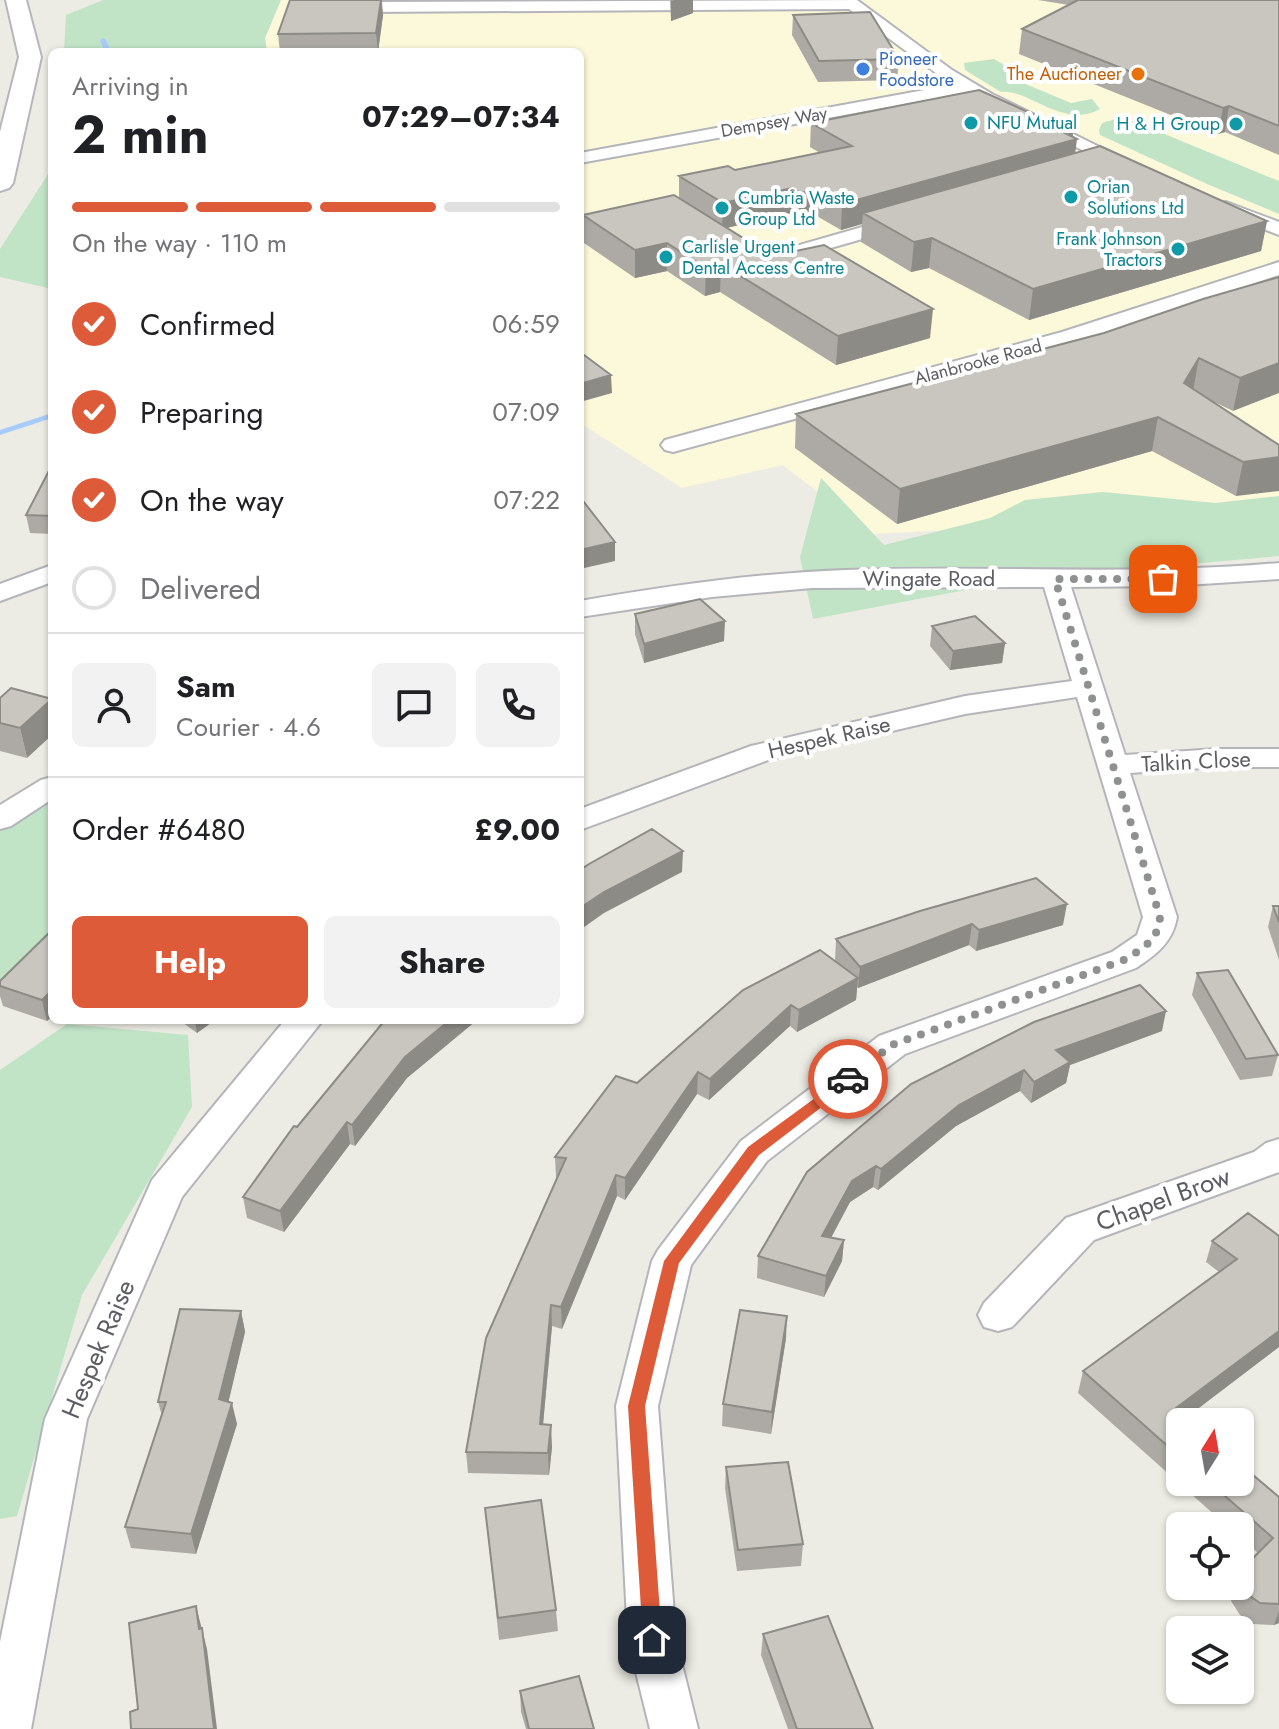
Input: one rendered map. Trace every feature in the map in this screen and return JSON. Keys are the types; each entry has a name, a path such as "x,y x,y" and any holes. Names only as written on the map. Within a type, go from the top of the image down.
{"street":[{"path":"0,183 30,57 16,0"},
{"path":"368,7 850,2 968,87 1152,176"},
{"name":"Dempsey Way","path":"584,157 968,87"},
{"path":"1084,169 1114,160"},
{"path":"1206,199 1279,229"},
{"path":"761,262 930,213"},
{"name":"Alanbrooke Road","path":"673,445 1070,337 1279,268"},
{"name":"Wingate Road","path":"584,608 697,589 846,578 1210,579 1279,571"},
{"path":"0,593 48,575"},
{"path":"674,1729 652,1640 637,1406 672,1261 754,1151 892,1045 1124,960 1150,943 1159,932 1160,917 1055,579"},
{"path":"1163,579 1178,601 1279,592"},
{"name":"Hespek Raise","path":"584,819 762,752 965,705 1087,687"},
{"name":"Talkin Close","path":"1112,765 1217,758 1279,758"},
{"path":"0,819 48,789"},
{"name":"Hespek Raise","path":"7,1729 66,1419 166,1190 302,1024"},
{"name":"Chapel Brow","path":"998,1315 1080,1229 1275,1162"}],"shaded area":[{"path":"281,0 1279,0 1279,513 872,534 783,465 682,488 584,426 584,48 266,48 265,38"}],"green space":[{"path":"103,0 281,0 265,38 266,48 64,48 66,15"},
{"path":"994,59 1018,73 1009,77 1071,103 1092,99 1100,109 1073,115 1060,112 1023,96 1001,92 965,70 964,63"},
{"path":"1123,117 1279,181 1279,214 1100,135 1102,123"},
{"path":"48,174 48,288 0,277 0,249"},
{"path":"821,478 884,545 990,518 1025,500 1103,492 1215,503 1279,496 1279,556 1023,579 813,619 800,557"},
{"path":"48,775 48,941 0,987 0,814"},
{"path":"67,1024 188,1035 192,1107 82,1295 17,1516 0,1519 0,1070"}],"building":[{"path":"290,0 381,0 376,33 278,34"},
{"path":"1078,0 1279,0 1279,126 1229,106 1223,108 1022,29"},
{"path":"870,12 899,59 819,61 793,15"},
{"path":"979,90 1073,132 1065,133 1077,139 842,204 817,189 801,193 792,188 723,203 679,176 728,166 735,170 852,146 811,123"},
{"path":"1100,146 1267,221 1033,289 932,238 914,242 863,213"},
{"path":"674,195 772,256 824,245 933,309 838,336 721,264 706,268 667,243 635,250 584,215"},
{"path":"1279,277 1279,363 1240,378 1199,358 1184,383 1279,445 1279,457 1243,462 1158,417 900,489 796,414 1104,333"},
{"path":"584,355 611,375 584,383"},
{"path":"48,473 48,516 26,515"},
{"path":"584,502 615,542 584,549"},
{"path":"700,599 725,621 644,644 635,614"},
{"path":"975,616 1005,643 953,651 932,626"},
{"path":"11,688 48,698 48,703 20,728 0,723 0,698"},
{"path":"652,829 683,851 584,905 584,867"},
{"path":"1036,878 1067,904 979,930 972,924 860,967 836,939 920,911"},
{"path":"1273,906 1279,906 1279,922"},
{"path":"48,934 48,994 42,1000 0,986 0,981"},
{"path":"820,950 858,978 799,1010 791,1005 710,1079 698,1072 625,1178 616,1175 561,1307 551,1305 540,1424 551,1425 548,1453 466,1452 486,1338 566,1158 555,1157 616,1076 637,1083 743,990"},
{"path":"1228,970 1278,1055 1246,1059 1197,973"},
{"path":"1140,985 1166,1011 1056,1050 1070,1062 1034,1082 1024,1070 959,1105 881,1169 876,1166 852,1181 822,1236 844,1240 826,1276 758,1256 807,1172 911,1084 1034,1022"},
{"path":"382,1024 445,1024 405,1057 352,1125 347,1122 280,1211 243,1197 294,1126 297,1127"},
{"path":"1248,1213 1279,1236 1279,1331 1176,1408 1166,1408 1166,1445 1083,1371 1237,1259 1212,1241"},
{"path":"180,1309 241,1311 219,1399 232,1403 191,1534 125,1527 166,1402 158,1402"},
{"path":"740,1310 787,1316 772,1412 723,1404"},
{"path":"788,1462 803,1544 738,1550 726,1467"},
{"path":"1254,1476 1279,1497 1279,1604 1260,1603 1254,1599 1254,1557 1273,1538 1254,1521 1254,1512 1243,1512 1225,1496 1254,1496"},
{"path":"541,1500 556,1610 498,1618 485,1508"},
{"path":"196,1606 199,1629 202,1628 214,1729 131,1729 130,1712 138,1709 129,1623"},
{"path":"828,1616 873,1729 797,1729 763,1634"},
{"path":"579,1676 594,1729 529,1729 520,1691"}],"waterway":[{"path":"103,40 106,48"},
{"path":"0,433 48,416"}],"way so far":[{"path":"848,1079 892,1045 1124,960 1150,943 1159,932 1160,917 1055,579 1163,579"}],"place":[{"name":"Pioneer Foodstore","path":"863,69"},
{"name":"The Auctioneer","path":"1138,74"},
{"name":"NFU Mutual","path":"971,123"},
{"name":"H & H Group","path":"1236,124"},
{"name":"Orian Solutions Ltd","path":"1071,197"},
{"name":"Cumbria Waste Group Ltd","path":"722,208"},
{"name":"Frank Johnson Tractors","path":"1178,249"},
{"name":"Carlisle Urgent Dental Access Centre","path":"666,257"}],"route":[{"path":"652,1640 637,1406 672,1261 754,1151 848,1079"}]}
